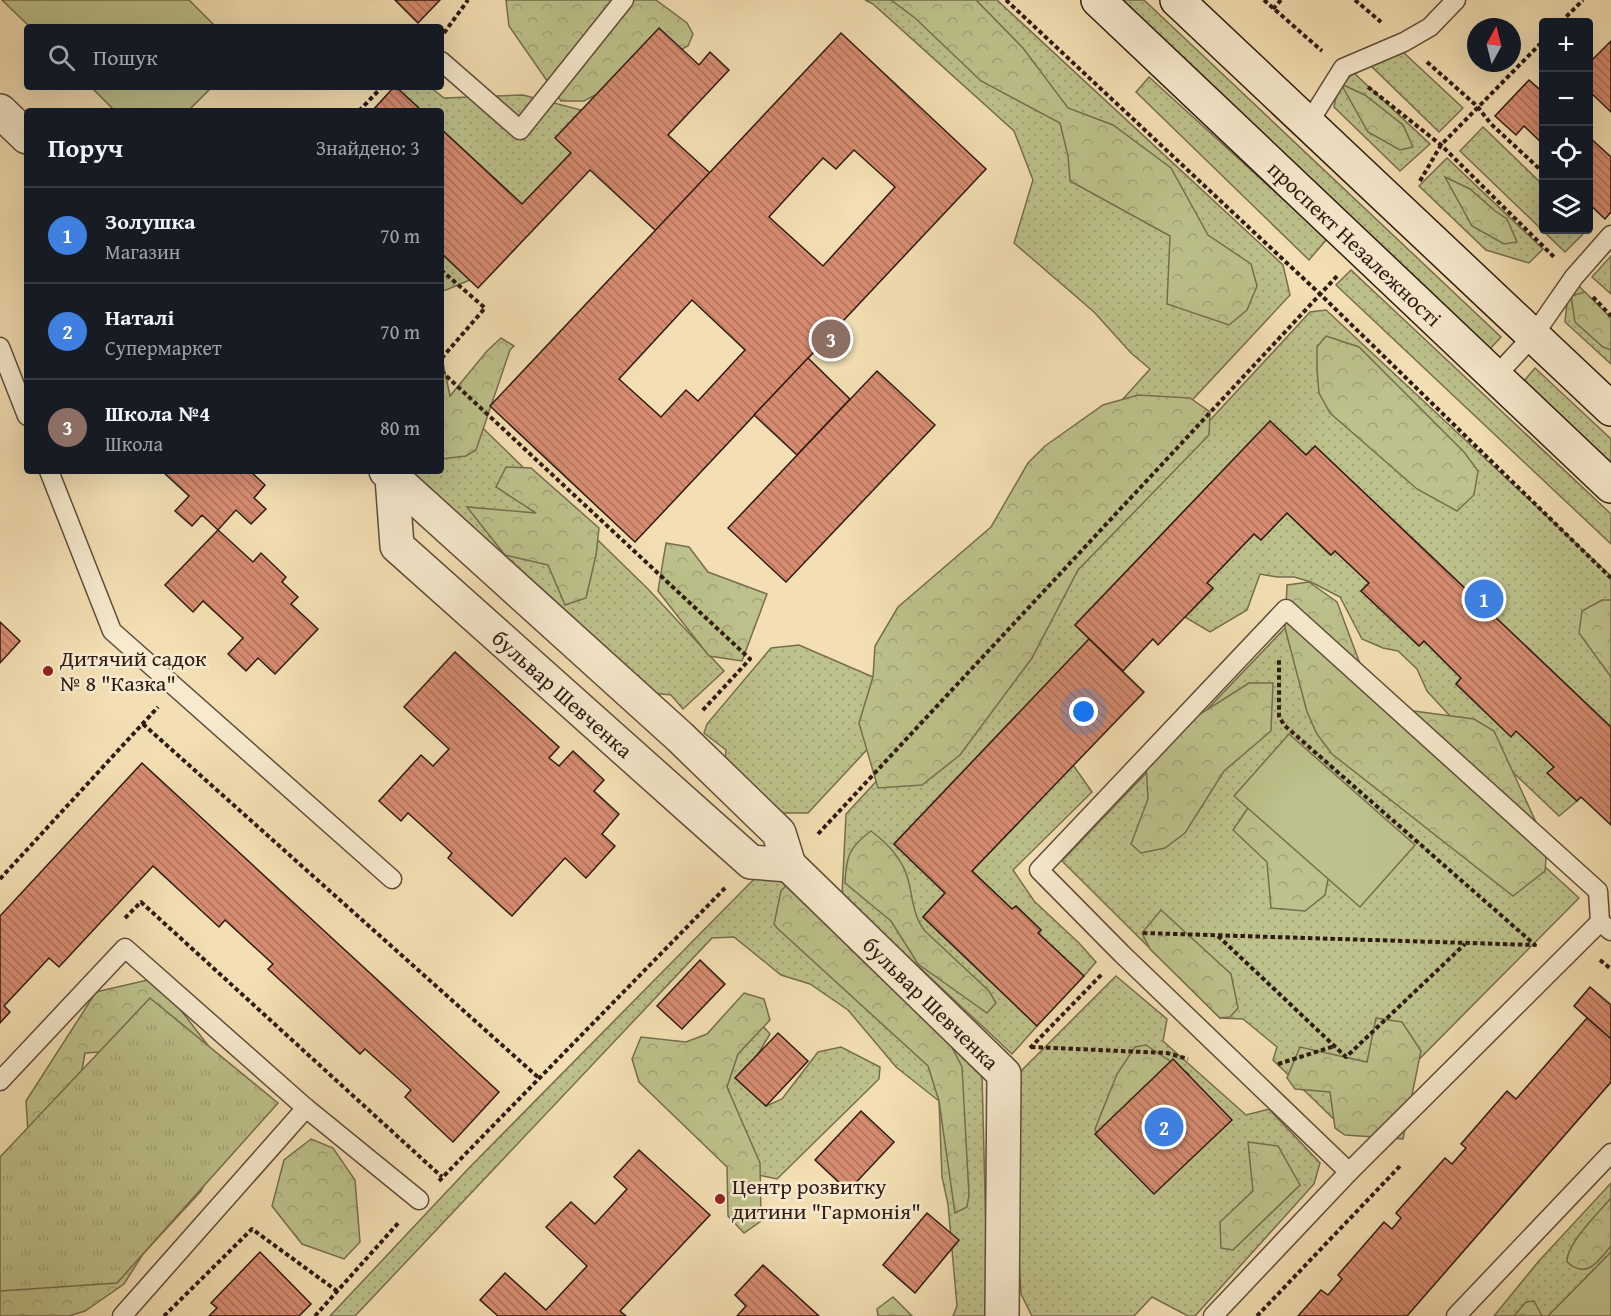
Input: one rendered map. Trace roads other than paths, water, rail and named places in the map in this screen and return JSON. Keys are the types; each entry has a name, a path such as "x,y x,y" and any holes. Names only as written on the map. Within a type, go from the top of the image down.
{"street":[{"name":"проспект Незалежності","path":"1098,0 1611,486"},
{"path":"1177,0 1611,409"},
{"path":"0,111 24,134"},
{"name":"бульвар Шевченка","path":"389,474 397,546 751,862 789,865"},
{"name":"бульвар Шевченка","path":"389,474 680,737 779,833 789,865 1004,1074 1002,1316"}],"lane":[{"path":"444,64 520,130 624,0"},
{"path":"1308,124 1343,68 1404,42 1430,27 1456,0"},
{"path":"1495,377 1533,336 1574,277 1611,235"},
{"path":"0,347 24,408"},
{"path":"50,474 112,631 392,879"},
{"path":"1213,1316 1349,1172 1605,926 1598,891 1286,609 1039,870 1122,954 1349,1172"},
{"path":"0,1081 125,948 306,1108 418,1200"},
{"path":"123,1316 306,1108"},
{"path":"1456,1316 1611,1153"}],"place":[{"name":"Школа №4","path":"831,339"},
{"name":"Золушка","path":"1484,599"},
{"name":"Дитячий садок № 8 \"Казка\"","path":"48,671"},
{"name":"Наталі","path":"1164,1127"},
{"name":"Центр розвитку дитини \"Гармонія\"","path":"720,1199"}]}
